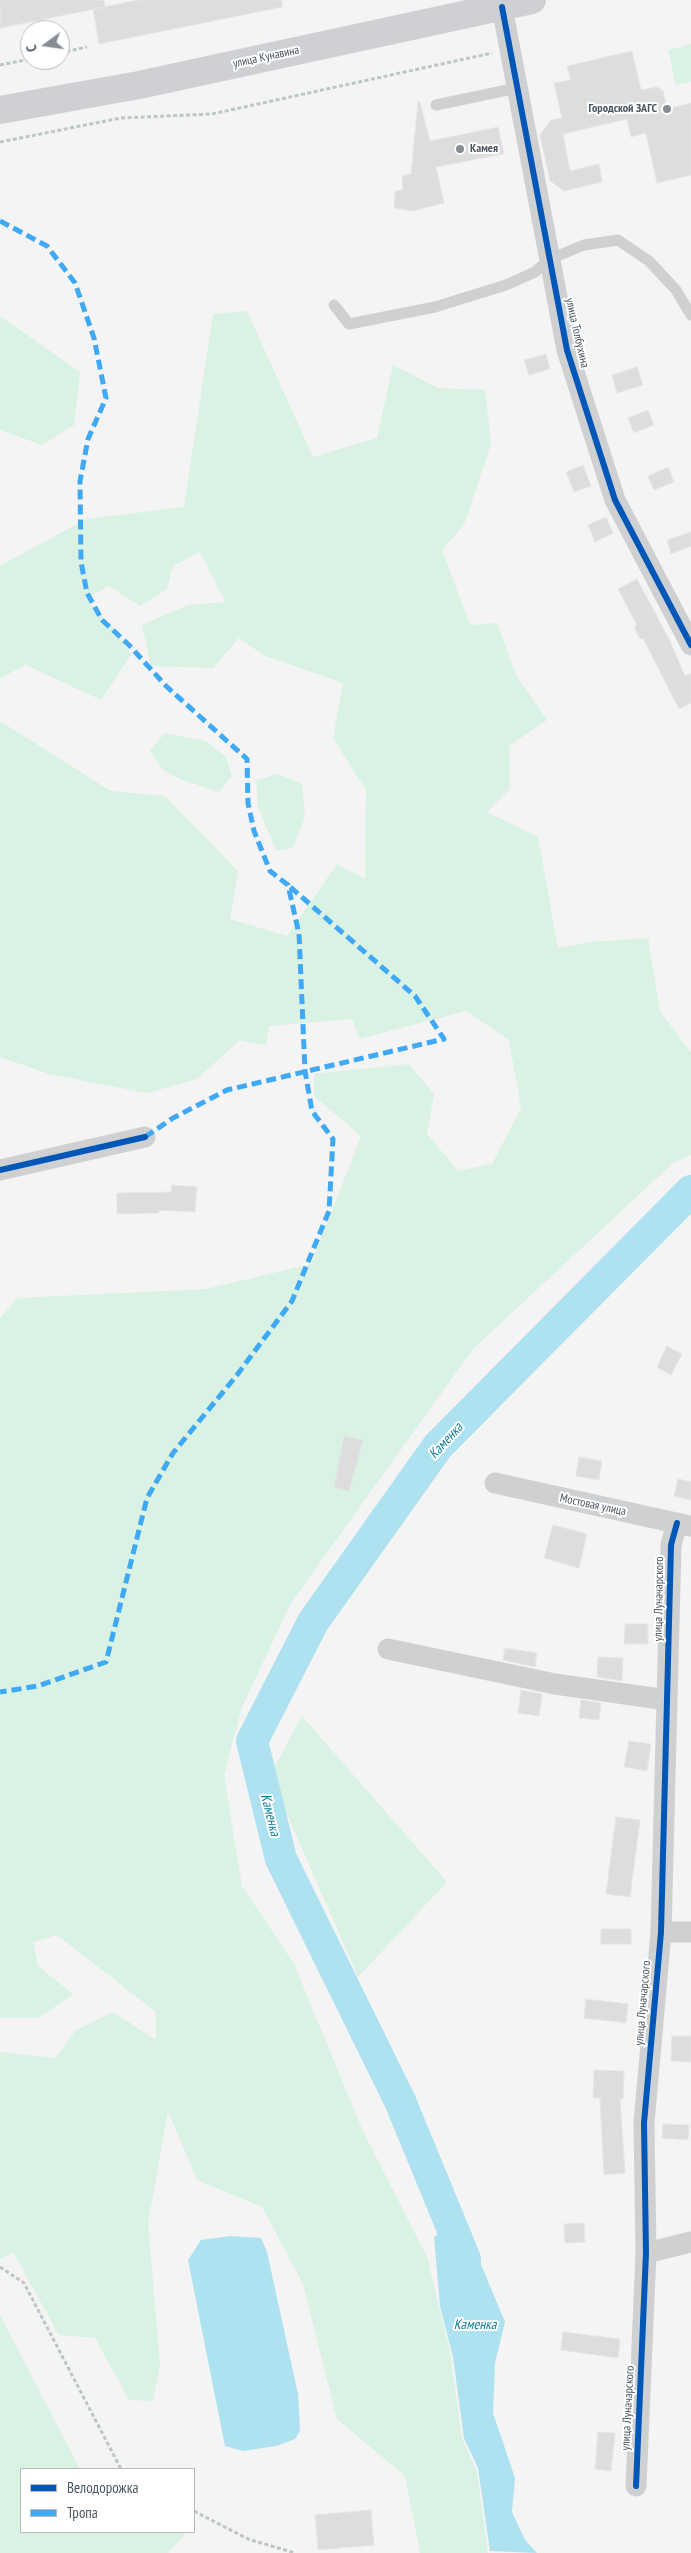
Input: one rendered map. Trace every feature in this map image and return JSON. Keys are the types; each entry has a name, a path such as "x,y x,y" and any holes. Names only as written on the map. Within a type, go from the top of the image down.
{"main road":[{"name":"улица Кунавина","path":"0,110 139,85 532,0"}],"street":[{"name":"улица Толбухина","path":"502,6 567,350 615,500 691,645"},
{"path":"0,1170 144,1137"},
{"name":"Мостовая улица","path":"495,1483 684,1525"},
{"name":"улица Луначарского","path":"636,2486 646,2253 644,2123 661,1932 671,1545 684,1525"},
{"path":"388,1649 555,1684 667,1700"},
{"path":"661,1932 691,1932"},
{"path":"646,2253 691,2242"}],"lane":[{"path":"436,105 517,88"},
{"path":"334,306 349,324 435,307 506,285 535,272 550,258 584,245 618,240 649,261 676,290 691,315"}],"path":[{"path":"70,51 87,47"},
{"path":"0,142 121,118 212,114 510,50"},
{"path":"0,65 20,61"},
{"path":"0,2267 24,2283 120,2468"},
{"path":"195,2512 248,2539 295,2553"}],"green space":[{"path":"691,44 691,82 676,85 668,50"},
{"path":"247,311 313,457 377,438 393,365 438,388 485,390 491,444 464,525 442,550 470,625 497,623 516,675 547,720 509,746 510,789 487,812 538,837 558,948 590,942 648,938 660,1011 691,1053 691,1155 672,1164 473,1349 291,1603 242,1707 224,1775 242,1886 294,1964 362,2129 427,2257 450,2352 462,2438 477,2472 488,2553 420,2553 405,2476 337,2419 303,2284 262,2207 197,2180 168,2111 148,2223 160,2365 153,2401 129,2400 95,2338 59,2335 13,2252 0,2259 0,2052 55,2058 75,2031 113,2012 156,2040 156,2012 57,1935 33,1942 38,1966 73,1994 39,2018 0,2018 0,1318 18,1298 206,1289 311,1264 361,1136 314,1096 314,1074 409,1064 434,1094 427,1134 458,1171 492,1164 521,1108 509,1040 466,1011 359,1039 352,1019 269,1026 266,1045 240,1040 197,1079 147,1093 49,1074 0,1057 0,721 111,791 165,796 238,871 230,919 287,936 337,864 365,879 366,790 333,738 343,683 263,655 239,638 213,668 151,666 142,625 188,605 225,602 200,552 173,566 167,589 140,606 109,586 86,599 111,625 131,655 101,700 26,665 0,678 0,566 86,519 184,507 213,314"},
{"path":"0,316 80,372 74,425 42,445 0,430"},
{"path":"165,733 206,741 226,757 232,776 219,792 180,779 163,770 150,750"},
{"path":"278,774 302,784 305,817 293,848 276,851 258,806 256,780"},
{"path":"302,1716 447,1882 358,1977 270,1775"},
{"path":"0,2315 79,2468 20,2468 20,2533 186,2533 168,2553 0,2553"}],"water":[{"name":"Каменка","path":"451,2226 465,2226 505,2322 495,2363 493,2413 515,2478 512,2512 525,2540 537,2553 490,2551 478,2468 464,2438 453,2357 440,2306 434,2237"},
{"path":"231,2236 261,2238 267,2252 298,2394 300,2431 295,2439 276,2446 243,2451 225,2446 188,2260 201,2240"}],"building":[{"path":"0,0 104,0 105,7 40,20 20,20 20,24 0,28"},
{"path":"138,0 282,0 282,7 99,44 93,9"},
{"path":"632,51 641,90 657,87 663,91 667,109 691,103 691,175 657,183 646,133 631,137 627,119 563,134 570,171 599,164 602,182 564,191 550,181 540,135 551,120 562,118 554,83 571,80 567,66"},
{"path":"418,102 420,102 430,141 498,127 504,154 436,167 444,203 413,211 394,208 395,191 403,190 402,176 411,174"},
{"path":"546,354 550,369 529,375 524,360"},
{"path":"637,367 643,385 617,393 612,375"},
{"path":"648,410 654,425 634,433 628,418"},
{"path":"583,465 591,486 574,492 566,472"},
{"path":"668,467 674,482 654,490 648,476"},
{"path":"606,517 613,533 595,542 588,525"},
{"path":"691,532 691,546 671,554 667,540"},
{"path":"637,579 669,639 685,676 691,673 691,703 679,709 643,638 640,639 634,627 637,625 618,589"},
{"path":"172,1185 197,1187 195,1212 159,1210 159,1213 117,1214 117,1193 171,1192"},
{"path":"667,1346 682,1354 671,1375 657,1367"},
{"path":"344,1436 363,1440 349,1491 334,1487"},
{"path":"579,1457 602,1461 599,1480 576,1476"},
{"path":"678,1479 691,1482 691,1500 674,1496"},
{"path":"553,1525 587,1534 579,1568 544,1558"},
{"path":"625,1624 648,1624 648,1644 624,1644"},
{"path":"505,1648 537,1653 535,1667 503,1660"},
{"path":"598,1657 623,1658 622,1681 597,1677"},
{"path":"521,1690 542,1694 539,1716 518,1713"},
{"path":"581,1700 601,1703 599,1720 579,1718"},
{"path":"629,1741 651,1744 647,1771 624,1767"},
{"path":"616,1817 640,1820 630,1897 606,1894"},
{"path":"601,1929 631,1929 631,1944 601,1944"},
{"path":"586,1999 628,2004 626,2023 584,2018"},
{"path":"672,2036 691,2036 691,2062 671,2061"},
{"path":"594,2070 624,2071 623,2099 620,2099 625,2173 604,2175 600,2098 593,2098"},
{"path":"663,2124 689,2125 688,2140 662,2138"},
{"path":"584,2223 585,2242 565,2243 564,2224"},
{"path":"563,2332 620,2339 618,2358 561,2350"},
{"path":"598,2432 615,2433 611,2471 595,2469"},
{"path":"371,2510 374,2545 318,2550 315,2515"}],"waterway":[{"name":"Каменка","path":"465,2267 465,2259 400,2101 281,1859 252,1741 313,1622 438,1446 691,1191"}],"marked path":[{"path":"0,221 47,246 75,283 94,338 106,398 88,439 80,481 81,562 87,593 102,620 129,645 166,686 247,759 248,803 254,831 270,871 288,885 299,934 305,1071 312,1111 333,1139 329,1211 292,1301 237,1375 173,1453 147,1498 106,1662 38,1686 0,1692"},
{"path":"145,1137 173,1118 227,1090 444,1039 415,996 288,885"}],"cycle path":[{"path":"502,7 567,350 615,500 691,645"},
{"path":"0,1170 145,1137"},
{"path":"636,2486 646,2253 644,2123 661,1932 671,1545 677,1523"}],"place":[{"name":"Городской ЗАГС","path":"667,109"},
{"name":"Камея","path":"460,149"}]}
